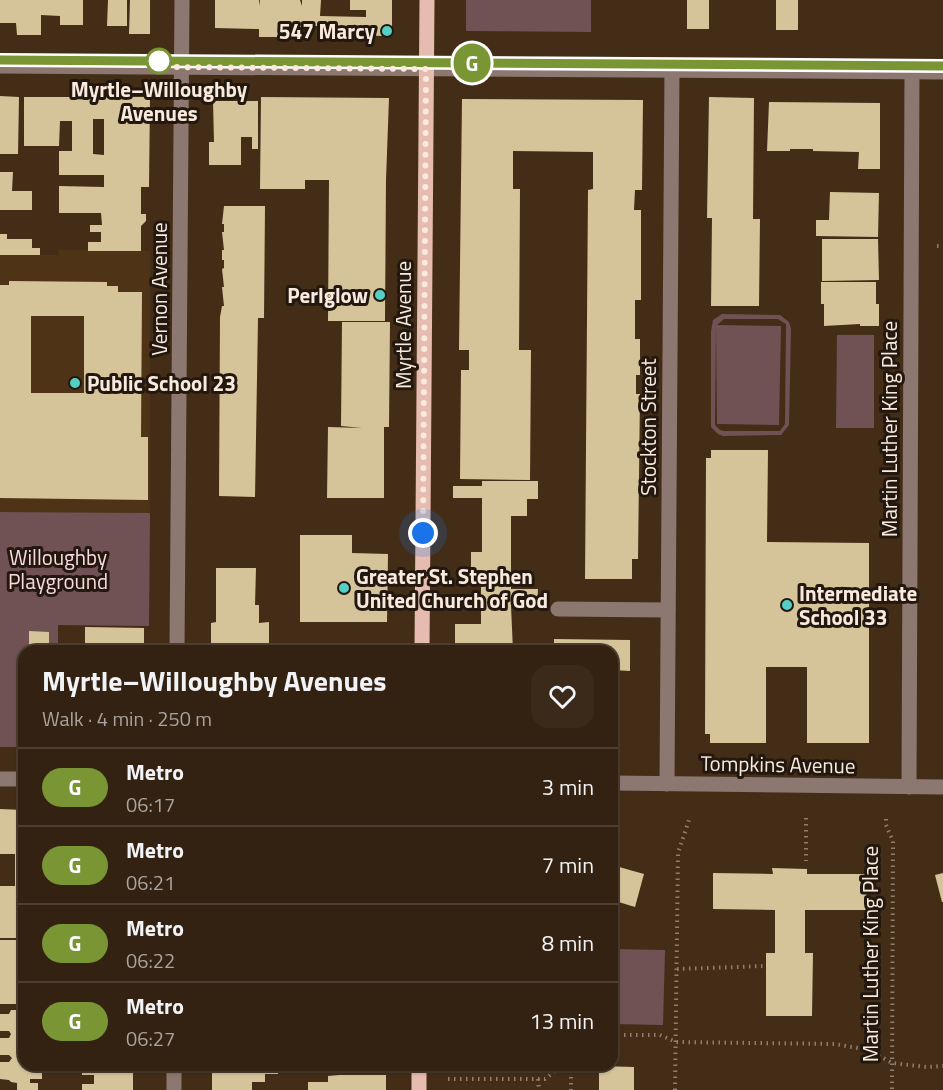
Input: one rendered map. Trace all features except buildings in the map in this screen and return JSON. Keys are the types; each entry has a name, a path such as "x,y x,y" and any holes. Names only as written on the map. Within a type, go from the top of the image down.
{"main road":[{"name":"Myrtle Avenue","path":"422,645 427,0"},
{"path":"419,1071 419,1090"}],"street":[{"name":"Vernon Avenue","path":"177,645 182,0"},
{"path":"0,66 943,72"},
{"name":"Stockton Street","path":"667,784 672,70"},
{"name":"Martin Luther King Place","path":"909,787 912,72"},
{"path":"558,609 668,610"},
{"path":"0,779 18,779"},
{"name":"Tompkins Avenue","path":"618,783 943,787"},
{"path":"174,1071 174,1090"}],"path":[{"path":"937,246 943,246"},
{"path":"675,1090 678,853 690,817"},
{"path":"806,818 806,861"},
{"name":"Martin Luther King Place","path":"886,819 886,825 893,841 892,1090"},
{"path":"676,969 766,966"},
{"path":"618,1035 660,1035 676,1042 835,1044 869,1050 892,1063 926,1067 943,1066"},
{"path":"447,1078 545,1079 552,1071"},
{"path":"571,1071 571,1090"},
{"path":"538,1079 538,1090"}],"shaded area":[{"name":"Public School 23","path":"59,250 150,251 150,513 0,512 0,255 58,255"}],"green space":[{"path":"466,0 591,0 591,32 466,31"},
{"path":"722,314 780,315 789,322 791,329 789,425 781,435 723,436 711,427 713,320","holes":["724,319 778,319 786,324 785,424 780,431 720,430 715,425 716,326 717,424 779,425 781,326 717,325"]},
{"path":"837,335 874,335 874,428 836,428"},
{"name":"Willoughby Playground","path":"0,512 150,513 149,626 58,625 58,645 18,645 18,747 0,747"},
{"path":"618,949 665,950 663,1025 618,1024"}],"metro line":[{"name":"G","path":"0,60 943,66"}],"place":[{"name":"547 Marcy","path":"387,31"},
{"name":"Myrtle–Willoughby Avenues","path":"159,61"},
{"name":"Perlglow","path":"380,295"},
{"name":"Public School 23","path":"75,383"},
{"name":"Greater St. Stephen United Church of God","path":"344,588"},
{"name":"Intermediate School 33","path":"787,605"}],"route":[{"path":"159,61 162,67 426,69 423,533"}]}
